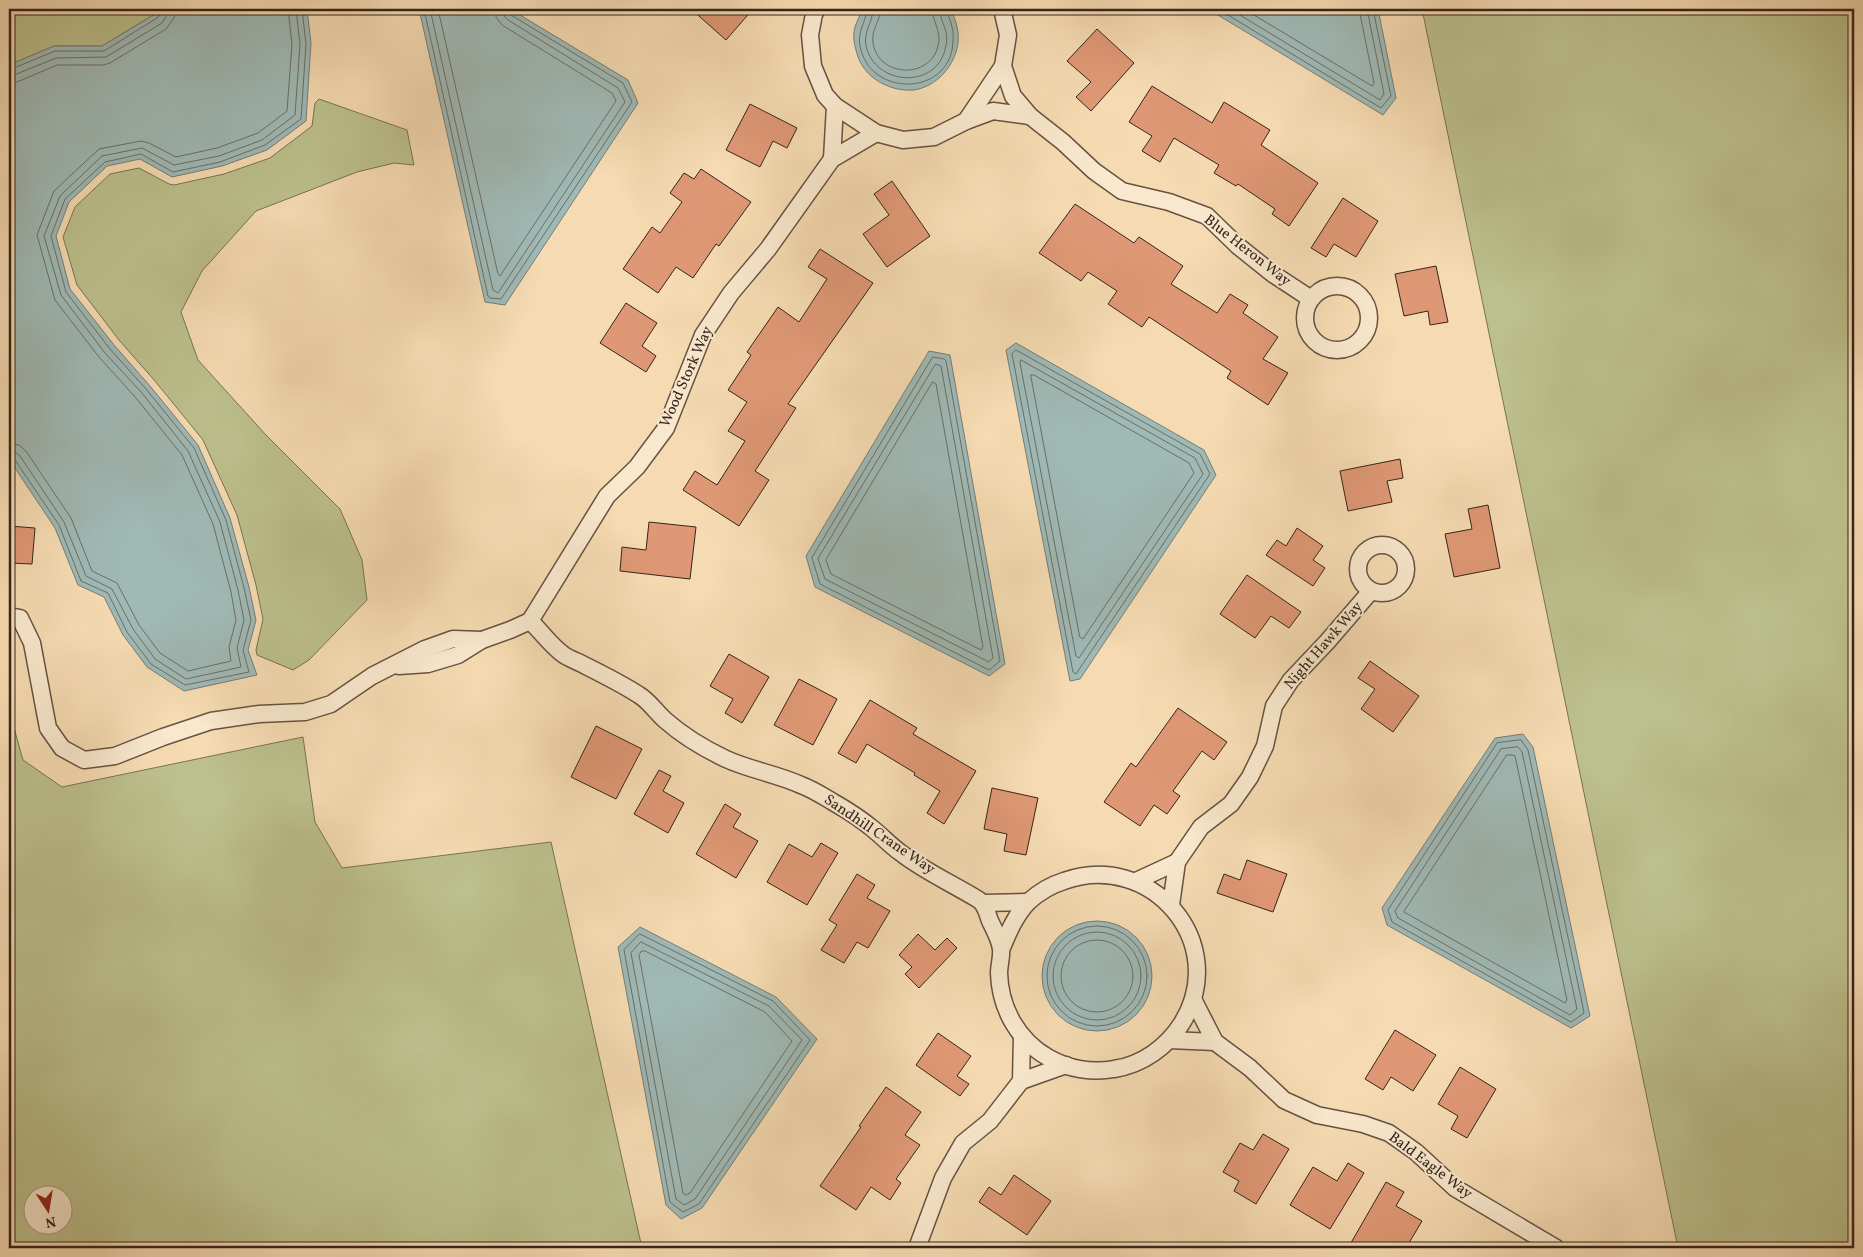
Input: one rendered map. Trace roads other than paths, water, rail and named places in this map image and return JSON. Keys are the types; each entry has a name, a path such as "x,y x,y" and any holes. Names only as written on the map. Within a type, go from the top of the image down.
{"street":[{"path":"966,121 1003,66 1008,36 1002,9"},
{"path":"814,10 810,35 813,66 825,95 835,106 876,133 903,140 934,137 966,121 993,111 1030,116"},
{"name":"Blue Heron Way","path":"1003,66 1013,96 1030,116 1063,142 1094,171 1122,191 1169,202 1207,216 1238,246 1273,274 1311,299"},
{"path":"832,159 835,106"},
{"name":"Wood Stork Way","path":"530,620 607,496 637,468 666,428 703,335 731,293 768,249 832,159 876,133"},
{"name":"Night Hawk Way","path":"1177,862 1201,826 1231,804 1250,778 1265,746 1274,706 1291,680 1371,591"},
{"path":"14,617 32,643 48,728 62,748 84,760 115,756 211,721 259,714 306,712 331,704 372,676 425,648 453,639 482,640 510,630 530,620"},
{"name":"Sandhill Crane Way","path":"530,620 564,655 642,696 667,722 699,745 729,761 801,784 834,802 872,827 902,854 984,903"},
{"path":"1136,881 1177,862"},
{"path":"1171,905 1177,862"},
{"path":"1108,874 1136,881 1155,892 1171,905 1185,926 1194,950 1196,974 1193,1000 1183,1021 1169,1040 1145,1059 1126,1066 1096,1070 1066,1065 1042,1054 1022,1036 1012,1021 1002,995 999,968 1001,950 1012,924 1028,902 1051,885 1079,876 1108,874"},
{"path":"1001,950 984,903 1028,902"},
{"name":"Bald Eagle Way","path":"1193,1000 1215,1042 1250,1068 1284,1100 1317,1115 1363,1124 1389,1133 1416,1152 1455,1188 1556,1248"},
{"path":"1021,1081 1022,1036"},
{"path":"1169,1040 1215,1042"},
{"path":"917,1248 944,1178 963,1143 990,1120 1021,1081 1066,1065"}],"water":[{"path":"158,9 307,9 311,43 306,121 267,150 222,166 172,177 140,159 107,166 69,202 56,236 70,289 114,345 198,445 230,518 256,620 248,650 257,675 184,691 147,667 123,635 104,597 78,585 55,528 9,459 9,65 54,46 102,46 155,14"},
{"path":"419,9 510,9 628,80 638,103 505,305 485,302"},
{"path":"863,9 950,9 956,22 958,37 954,58 949,67 934,82 914,90 897,89 873,78 862,65 854,42 855,27"},
{"path":"1208,9 1378,9 1396,98 1383,115"},
{"path":"1016,343 1204,450 1216,475 1080,679 1070,681 1006,350"},
{"path":"929,351 950,355 1005,664 989,676 815,587 806,556"},
{"path":"1523,734 1533,747 1590,1016 1571,1028 1387,925 1382,908 1495,738"},
{"path":"1097,921 1118,925 1136,937 1148,955 1152,976 1148,997 1136,1015 1118,1027 1097,1031 1076,1027 1058,1015 1046,997 1042,976 1046,955 1058,937 1076,925"},
{"path":"640,927 776,997 817,1039 702,1208 681,1219 666,1205 618,947"}]}
